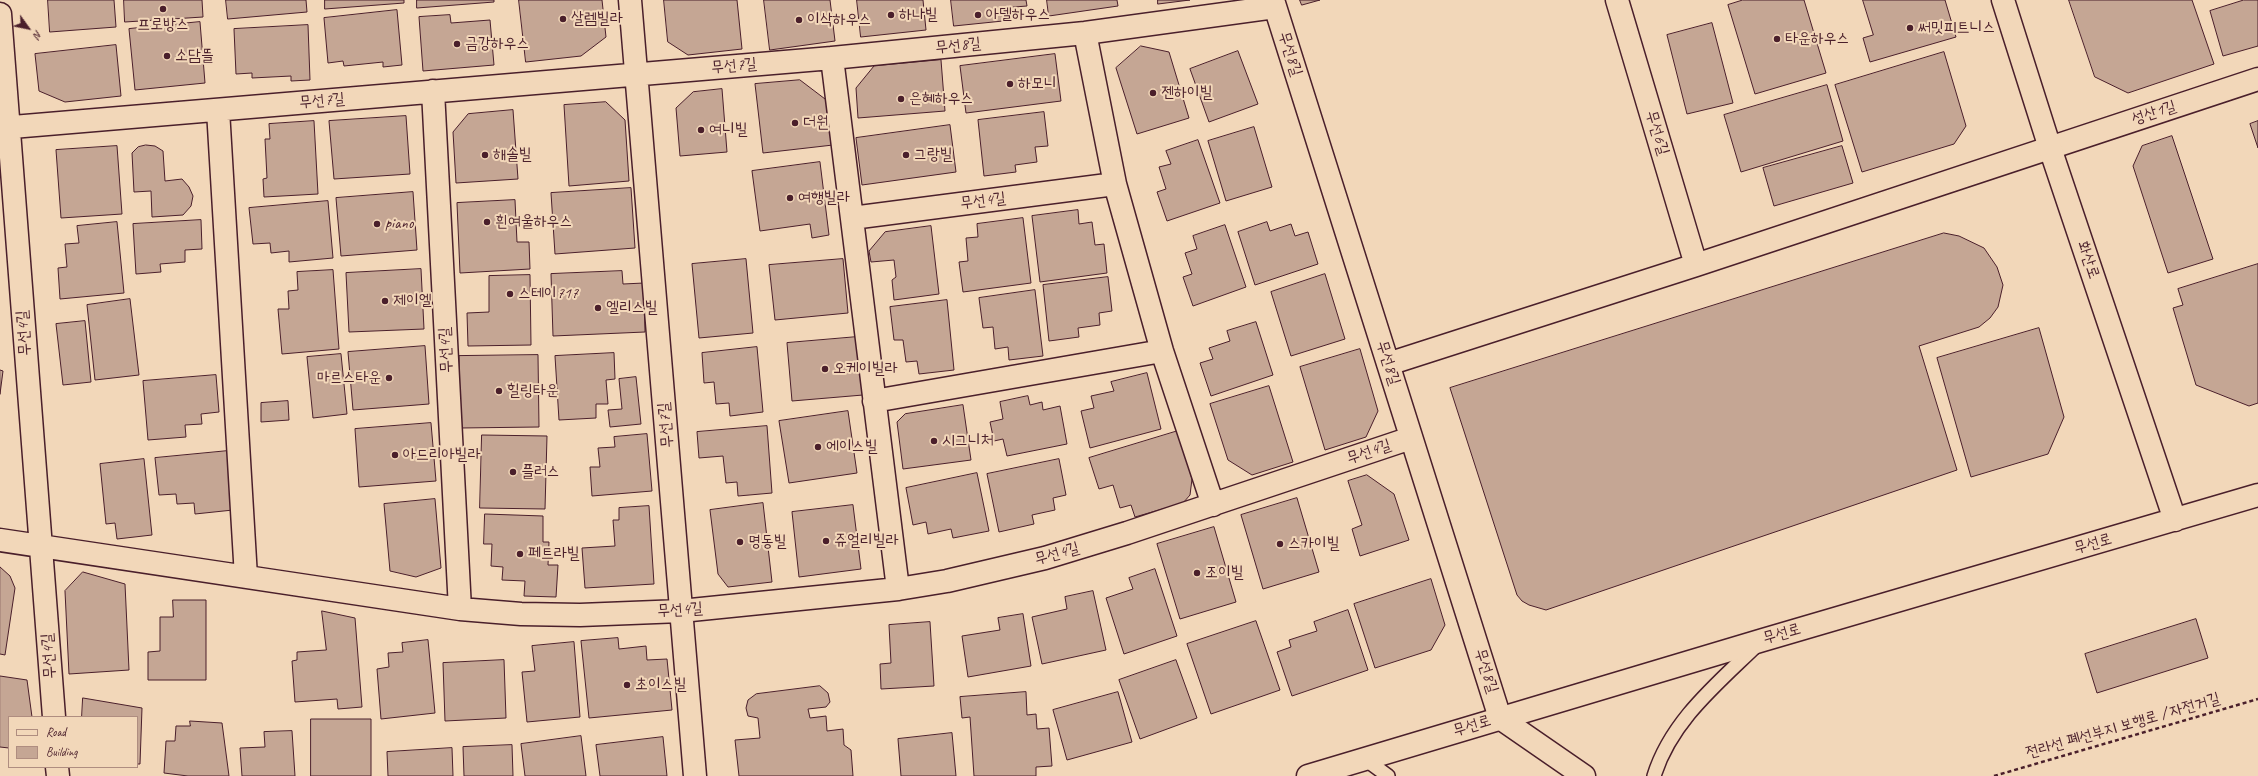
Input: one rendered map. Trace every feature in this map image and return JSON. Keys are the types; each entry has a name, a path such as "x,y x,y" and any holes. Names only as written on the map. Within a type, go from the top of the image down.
{"street":[{"name":"무선7길","path":"630,0 694,776"},
{"name":"무선6길","path":"1617,0 1696,265"},
{"name":"화산로","path":"2003,0 2050,148 2175,520"},
{"name":"무선8길","path":"832,58 1085,34 1274,4 1500,718"},
{"name":"무선4길","path":"0,14 4,128 54,716"},
{"path":"1085,34 1115,184 1162,351 1213,505"},
{"name":"무선7길","path":"4,128 832,58"},
{"path":"832,58 898,589"},
{"name":"성산1길","path":"1388,364 1696,265 2258,79"},
{"name":"무선4길","path":"433,91 460,609"},
{"path":"218,110 246,577"},
{"name":"무선4길","path":"852,218 1115,184"},
{"path":"874,400 1162,351"},
{"name":"무선4길","path":"0,540 460,609 521,614 580,615 681,611 898,589 947,581 1045,558 1213,505 1412,438"},
{"name":"무선로","path":"1308,776 1762,640 2258,495"},
{"path":"1500,718 1584,776"}],"lane":[{"path":"1654,776 1665,748 1685,717 1762,640"},
{"path":"1365,759 1388,776"}],"path":[{"name":"전라선 폐선부지 보행로 / 자전거길","path":"1994,776 2258,699"}],"building":[{"path":"48,0 114,0 116,27 50,32"},
{"name":"프로방스","path":"124,0 202,0 203,17 125,22"},
{"path":"226,0 306,0 307,12 228,19"},
{"path":"325,0 404,0 404,3 325,9"},
{"path":"417,0 494,0 494,2 417,8"},
{"name":"살렘빌라","path":"519,0 602,0 606,37 581,56 526,62"},
{"path":"664,0 737,0 742,49 688,55 668,42"},
{"name":"이삭하우스","path":"764,0 830,0 835,41 770,50"},
{"name":"하나빌","path":"857,0 923,0 926,30 861,37"},
{"name":"아델하우스","path":"951,0 1026,0 1027,6 1002,8 1003,21 954,26"},
{"path":"1047,0 1117,0 1118,6 1049,16"},
{"path":"1158,0 1190,0 1158,4"},
{"path":"1300,0 1320,0 1302,5"},
{"name":"타운하우스","path":"1743,0 1804,0 1826,73 1755,94 1728,5"},
{"path":"1863,0 1945,0 1956,37 1870,62 1863,38 1873,35"},
{"path":"2069,0 2192,0 2214,64 2128,93 2095,77"},
{"path":"2244,0 2258,0 2258,46 2223,56 2210,11"},
{"path":"397,10 402,65 383,67 383,62 344,66 343,61 328,63 324,18"},
{"name":"금강하우스","path":"450,15 451,23 490,20 494,65 423,71 419,17"},
{"name":"소담뜰","path":"200,22 205,83 135,90 129,29"},
{"path":"1712,23 1733,103 1687,114 1667,35"},
{"path":"308,25 310,80 291,81 291,76 252,78 252,73 236,74 234,29"},
{"path":"116,45 121,96 65,102 39,91 35,54"},
{"name":"젠하이빌","path":"1141,46 1169,52 1189,118 1137,134 1116,68"},
{"path":"1238,51 1258,104 1209,122 1190,69"},
{"path":"1944,52 1966,126 1954,144 1862,172 1835,85"},
{"name":"하모니","path":"1055,54 1061,101 966,113 960,66"},
{"name":"은혜하우스","path":"941,60 945,111 858,118 856,88 874,66"},
{"name":"더원","path":"800,80 829,102 833,145 763,153 755,84"},
{"path":"1827,85 1843,141 1741,172 1724,115"},
{"name":"여니빌","path":"722,89 727,152 680,156 676,108 693,92"},
{"path":"606,102 625,120 629,181 569,186 564,105"},
{"name":"해솔빌","path":"513,110 518,179 456,183 453,132 468,114"},
{"path":"1044,112 1048,146 1035,147 1037,162 1015,165 1016,172 984,176 978,120"},
{"path":"406,116 410,174 334,179 329,121"},
{"path":"314,121 318,194 264,197 263,179 267,178 265,139 270,139 269,124"},
{"path":"2258,121 2258,148 2250,124"},
{"name":"그랑빌","path":"950,125 956,172 862,185 856,138"},
{"path":"1254,127 1272,187 1226,201 1208,141"},
{"path":"2172,136 2213,259 2168,273 2133,166 2142,146"},
{"path":"1198,140 1220,203 1167,221 1157,192 1166,189 1159,167 1171,164 1166,151"},
{"path":"146,145 155,146 163,151 165,181 182,179 189,187 193,196 191,206 183,215 152,217 151,191 134,192 132,153 138,147"},
{"path":"117,146 122,214 61,218 56,150"},
{"path":"1842,146 1853,183 1774,206 1763,168"},
{"name":"여행빌라","path":"820,162 829,235 812,238 810,224 760,231 752,171"},
{"path":"631,188 635,248 555,254 551,193"},
{"name":"piano","path":"413,192 417,250 341,256 336,198"},
{"name":"흰여울하우스","path":"515,200 517,242 529,242 530,269 460,273 457,203"},
{"path":"328,201 333,258 289,262 289,251 271,253 270,243 253,244 249,208"},
{"path":"1078,210 1079,224 1092,222 1095,245 1104,244 1107,273 1040,282 1032,216"},
{"path":"1023,218 1031,283 963,292 959,262 968,261 966,238 978,237 977,224"},
{"path":"201,220 202,249 185,250 185,262 160,264 161,272 136,274 133,224"},
{"path":"117,222 124,293 60,299 58,268 67,267 65,244 79,243 77,226"},
{"path":"1267,222 1270,231 1291,224 1295,236 1308,232 1318,264 1255,285 1238,232"},
{"path":"1225,225 1246,287 1193,306 1183,277 1192,274 1185,253 1197,249 1193,236"},
{"path":"931,226 939,294 894,300 892,280 896,277 894,260 871,262 869,251 885,232"},
{"path":"1944,233 1959,236 1984,248 1997,267 2003,285 1998,307 1990,318 1979,327 1919,346 1957,470 1546,610 1529,605 1522,601 1517,595 1450,388"},
{"path":"746,259 753,333 699,338 692,264"},
{"path":"843,259 848,313 775,320 769,265"},
{"path":"2258,264 2258,403 2249,406 2196,385 2173,308 2183,305 2178,289"},
{"name":"제이엘","path":"421,269 424,329 349,332 346,273"},
{"path":"333,270 339,349 282,354 278,309 289,309 288,291 298,290 297,272"},
{"name":"엘리스빌","path":"622,271 623,284 644,283 645,332 553,336 551,274"},
{"path":"1325,274 1345,339 1291,356 1271,292"},
{"name":"스테이717","path":"530,275 531,345 468,346 467,313 489,312 489,276"},
{"path":"1108,277 1112,311 1099,313 1100,325 1078,328 1079,337 1049,341 1043,285"},
{"path":"1035,290 1043,356 1009,360 1008,347 995,349 993,327 983,328 979,298"},
{"path":"130,299 139,375 95,380 87,305"},
{"path":"947,300 954,370 919,374 917,361 906,362 903,340 894,340 890,307"},
{"path":"85,321 91,382 63,385 56,324"},
{"path":"1256,322 1273,375 1211,396 1200,363 1213,359 1209,348 1230,341 1227,331"},
{"path":"2039,328 2064,417 2048,454 1971,477 1937,358"},
{"name":"오케이빌라","path":"857,337 863,395 792,401 787,343"},
{"name":"마르스타운","path":"425,346 429,404 353,410 348,352"},
{"path":"757,347 763,412 730,416 729,403 716,404 714,382 704,383 702,353"},
{"path":"1360,349 1378,411 1366,437 1325,450 1300,367"},
{"path":"614,353 615,379 606,380 608,404 596,404 596,418 559,420 555,356"},
{"path":"341,354 347,414 313,418 307,357"},
{"name":"힐링타운","path":"538,355 539,427 460,428 459,356"},
{"path":"0,370 3,371 0,394"},
{"path":"1147,373 1161,429 1090,448 1081,411 1094,408 1091,396 1114,391 1111,382"},
{"path":"216,375 219,412 201,414 202,424 185,425 186,437 148,440 143,381"},
{"path":"636,377 641,424 610,427 608,410 622,409 619,379"},
{"path":"1269,386 1293,462 1252,475 1228,460 1210,404"},
{"path":"1028,396 1030,405 1042,402 1043,410 1060,406 1067,444 1007,456 1003,439 994,441 990,422 1003,419 1000,402"},
{"path":"288,401 289,420 261,422 261,403"},
{"name":"시그니처","path":"963,405 971,460 903,469 897,422 905,414"},
{"name":"에이스빌","path":"848,411 857,473 789,483 779,421"},
{"name":"아드리아빌라","path":"431,423 436,481 359,487 355,429"},
{"path":"767,426 772,493 738,496 737,482 726,483 723,456 699,458 697,432"},
{"path":"1178,431 1192,479 1190,495 1183,503 1135,517 1131,505 1120,508 1113,485 1099,489 1089,458"},
{"path":"647,434 652,491 592,496 590,467 600,467 598,448 615,447 614,437"},
{"name":"플러스","path":"482,435 547,436 545,509 480,508"},
{"path":"228,451 233,510 195,514 194,503 177,504 176,494 159,495 155,458"},
{"path":"144,459 152,535 117,539 115,523 106,524 100,464"},
{"path":"1059,459 1066,495 1053,498 1055,510 1032,515 1034,524 999,532 987,474"},
{"path":"977,473 989,531 953,538 951,529 928,534 926,522 913,525 906,488"},
{"path":"1367,475 1394,494 1409,540 1360,556 1352,529 1362,525 1348,481"},
{"name":"스카이빌","path":"1297,498 1319,572 1263,589 1241,515"},
{"path":"435,499 441,568 416,577 390,571 384,504"},
{"name":"명동빌","path":"763,503 772,582 728,587 718,574 710,510"},
{"name":"쥬얼리빌라","path":"853,505 861,569 799,577 792,512"},
{"path":"649,506 654,584 585,588 582,548 615,546 613,520 619,520 619,508"},
{"name":"페트라빌","path":"485,514 543,516 543,542 549,542 548,565 558,565 556,597 524,596 525,581 502,580 503,567 491,566 492,544 484,544"},
{"name":"조이빌","path":"1214,527 1236,602 1180,619 1157,544"},
{"path":"0,567 10,576 15,588 5,655 0,654"},
{"path":"1155,569 1177,636 1124,654 1106,598 1133,589 1129,578"},
{"path":"83,572 125,584 129,670 69,674 65,591"},
{"path":"1431,579 1445,625 1431,650 1375,668 1354,604"},
{"path":"1093,591 1106,650 1042,664 1032,617 1067,609 1065,597"},
{"path":"173,600 206,600 206,680 148,680 148,652 160,651 160,617 173,617"},
{"path":"1348,610 1368,670 1292,696 1277,652 1291,647 1289,640 1317,631 1314,622"},
{"path":"322,611 355,618 362,707 338,709 337,699 295,702 292,661 297,660 297,652 326,650"},
{"path":"1023,614 1031,666 968,677 962,636 1000,630 998,618"},
{"path":"2196,619 2208,658 2097,693 2085,654"},
{"path":"1256,621 1280,690 1211,714 1187,644"},
{"path":"930,622 934,686 881,689 880,664 891,663 889,625"},
{"name":"초이스빌","path":"618,638 619,649 646,646 647,660 667,659 672,710 589,718 581,641"},
{"path":"428,640 435,713 381,719 377,669 389,667 388,653 403,652 402,643"},
{"path":"574,642 580,717 527,722 522,672 535,671 532,646"},
{"path":"504,660 506,718 445,721 443,663"},
{"path":"1176,660 1197,718 1140,739 1119,680"},
{"path":"0,676 27,680 32,716 8,716 8,748 0,747"},
{"path":"820,686 828,693 830,702 826,707 808,709 810,718 826,716 827,731 843,729 844,745 851,750 853,776 739,776 735,740 760,738 758,718 748,716 746,708 748,700 756,694"},
{"path":"1026,692 1027,715 1036,714 1037,729 1049,728 1052,766 1036,767 1036,776 974,776 970,717 962,718 960,697"},
{"path":"1118,692 1132,742 1067,760 1053,710"},
{"path":"83,698 142,708 140,764 138,764 138,716 82,716"},
{"path":"311,719 371,719 371,776 311,776"},
{"path":"190,721 222,723 229,776 188,776 164,773 166,741 175,741 176,726 190,726"},
{"path":"292,731 295,776 242,776 240,748 265,747 264,732"},
{"path":"952,733 956,776 901,776 898,739"},
{"path":"581,736 586,776 525,776 521,744"},
{"path":"663,737 667,776 600,776 596,745"},
{"path":"512,745 513,776 464,776 463,747"},
{"path":"452,748 453,776 388,776 387,752"}],"place":[{"name":"프로방스","path":"163,9"},
{"name":"하나빌","path":"891,15"},
{"name":"아델하우스","path":"978,15"},
{"name":"살렘빌라","path":"563,19"},
{"name":"이삭하우스","path":"799,20"},
{"name":"써밋피트니스","path":"1910,28"},
{"name":"타운하우스","path":"1777,39"},
{"name":"금강하우스","path":"457,44"},
{"name":"소담뜰","path":"167,56"},
{"name":"하모니","path":"1010,84"},
{"name":"젠하이빌","path":"1153,93"},
{"name":"은혜하우스","path":"901,99"},
{"name":"더원","path":"795,123"},
{"name":"여니빌","path":"701,130"},
{"name":"해솔빌","path":"485,155"},
{"name":"그랑빌","path":"906,155"},
{"name":"여행빌라","path":"790,198"},
{"name":"흰여울하우스","path":"487,222"},
{"name":"piano","path":"377,224"},
{"name":"스테이717","path":"510,294"},
{"name":"제이엘","path":"385,301"},
{"name":"엘리스빌","path":"598,308"},
{"name":"오케이빌라","path":"825,369"},
{"name":"마르스타운","path":"389,378"},
{"name":"힐링타운","path":"499,391"},
{"name":"시그니처","path":"934,441"},
{"name":"에이스빌","path":"818,447"},
{"name":"아드리아빌라","path":"395,455"},
{"name":"플러스","path":"513,472"},
{"name":"쥬얼리빌라","path":"826,541"},
{"name":"명동빌","path":"740,542"},
{"name":"스카이빌","path":"1280,544"},
{"name":"페트라빌","path":"520,554"},
{"name":"조이빌","path":"1197,573"},
{"name":"초이스빌","path":"627,685"}]}
